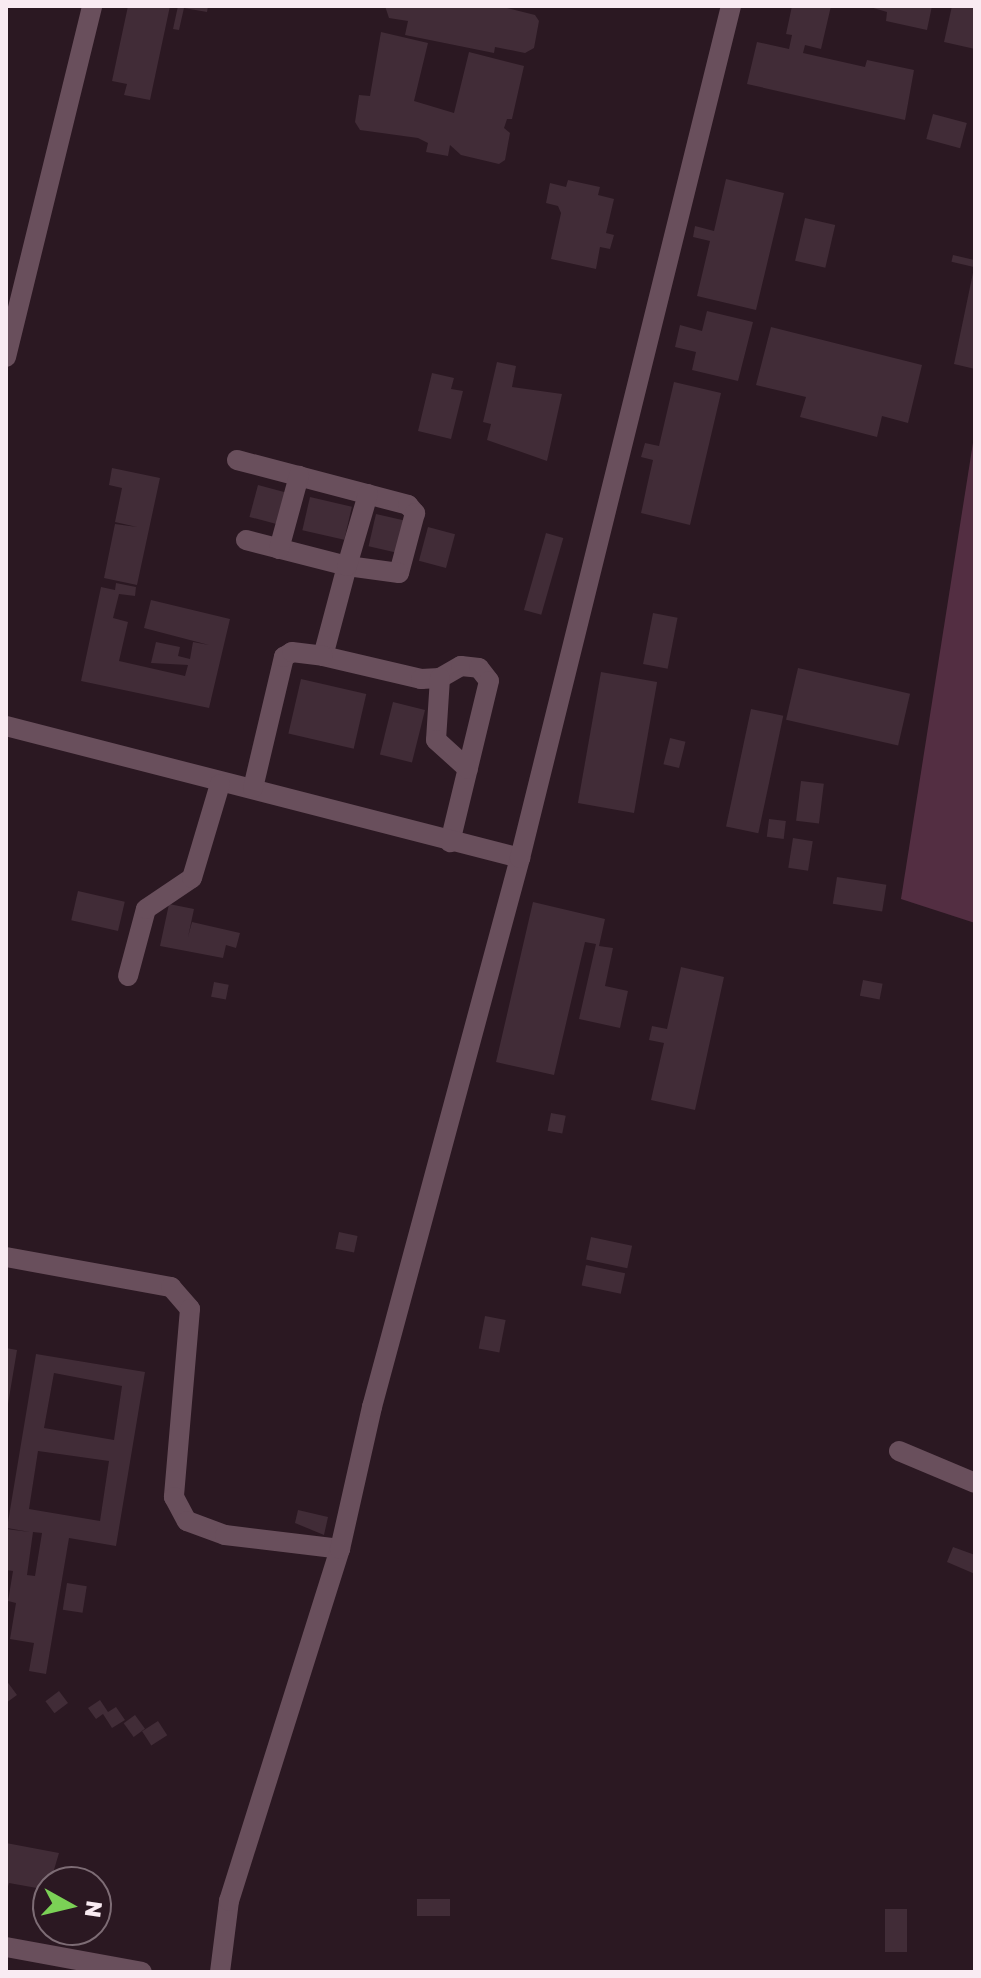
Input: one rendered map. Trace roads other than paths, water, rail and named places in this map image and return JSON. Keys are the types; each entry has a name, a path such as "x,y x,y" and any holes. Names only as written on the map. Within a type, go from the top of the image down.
{"street":[{"path":"6,357 92,6"},
{"path":"220,1972 229,1901 340,1549 372,1407 520,858 731,6"},
{"path":"237,460 408,505 415,513 399,573 388,574 347,566 246,540"},
{"path":"279,549 299,476"},
{"path":"323,656 368,494"},
{"path":"253,788 284,657 292,652 323,656 393,675 440,678 461,666 479,668 489,681 450,842"},
{"path":"440,678 436,740 468,769"},
{"path":"6,726 220,784 253,788 520,858"},
{"path":"128,976 146,909 192,878 220,784"},
{"path":"6,1257 171,1287 190,1309 174,1497 187,1521 225,1535 340,1549"},
{"path":"899,1451 975,1483"},
{"path":"6,1947 142,1972"}]}
